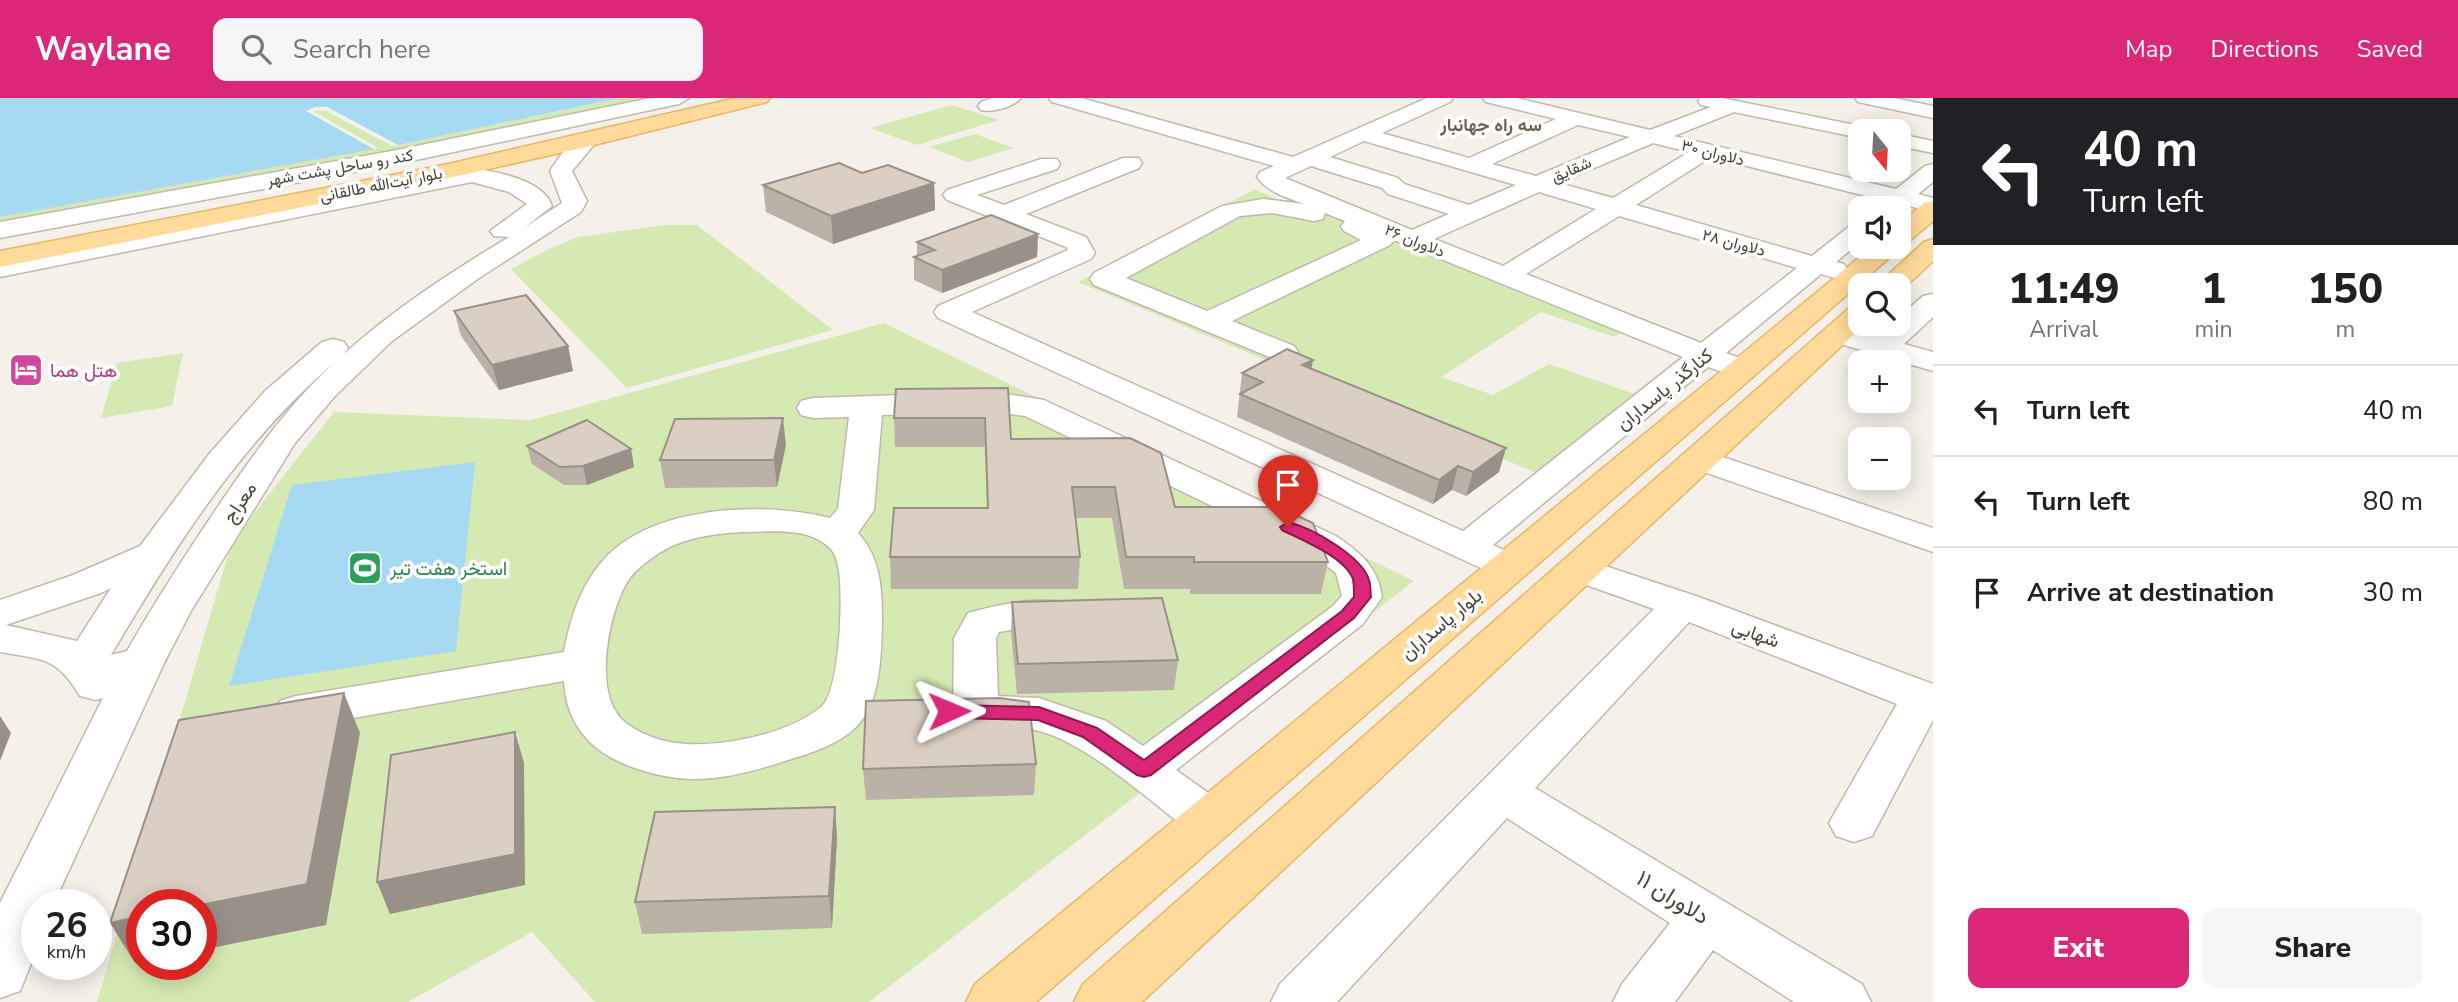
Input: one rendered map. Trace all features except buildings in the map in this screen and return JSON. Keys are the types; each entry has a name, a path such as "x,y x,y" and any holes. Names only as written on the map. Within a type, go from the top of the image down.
{"main road":[{"path":"0,240 423,162 620,122 717,98"},
{"name":"بلوار آیت‌الله طالقانی","path":"0,259 473,176 586,141 760,98"},
{"path":"1911,226 1933,206"},
{"name":"بلوار پاسداران","path":"1898,273 1933,247"},
{"name":"بلوار پاسداران","path":"995,1002 1510,566 1723,363 1848,307"},
{"name":"بلوار پاسداران","path":"1103,1002 1699,459 1848,312"}],"street":[{"name":"کند رو ساحل پشت شهر","path":"0,230 423,152 679,98"},
{"path":"988,106 1012,98"},
{"path":"1059,98 1181,132 1445,183 1406,192 1344,215"},
{"path":"1064,123 1140,98"},
{"name":"دلاوران ۲۶","path":"1443,98 1268,177 1287,189 1344,215 1412,239 1723,363"},
{"path":"1696,98 1848,130"},
{"path":"1864,98 1933,112"},
{"name":"دلاوران ۳۰","path":"1499,99 1652,136 1869,196"},
{"path":"1380,102 1410,112"},
{"name":"شقایق","path":"1412,239 1652,136 1733,106"},
{"path":"1471,165 1577,118"},
{"path":"1209,122 1181,132 1128,159 1050,179 999,180 955,195 1077,242 1083,253 948,312 1510,566"},
{"name":"دلاوران ۲۸","path":"1362,134 1539,183 1614,207 1848,299"},
{"path":"0,269 473,176 509,174 528,169 561,171 573,153 586,141"},
{"path":"1911,143 1933,148"},
{"path":"1505,276 1706,151"},
{"path":"1312,157 1470,213"},
{"path":"1911,159 1933,164"},
{"name":"معراج","path":"0,974 12,914 117,719 143,661 170,611 282,438 324,389 382,335 470,272 554,221 572,207 575,201 561,171"},
{"path":"1903,196 1933,171"},
{"name":"معراج","path":"84,664 162,544 215,471 276,397 354,330 540,206 538,199 527,191 473,176"},
{"path":"1004,214 1050,179"},
{"path":"1208,321 1381,240 1344,215 1276,204 1252,205 1231,211 1104,279 1283,352"},
{"name":"دلاوران ۳۰","path":"1911,204 1933,206"},
{"path":"1911,302 1933,302"},
{"name":"دلاوران ۲۸","path":"1900,336 1933,362"},
{"name":"کنارگذر پاسداران","path":"1466,547 1723,363"},
{"path":"813,408 993,402 1033,407 1322,544 1349,562 1361,579 1362,597 1348,614 1144,770"},
{"path":"837,534 856,510 867,406"},
{"path":"1699,459 1933,541"},
{"path":"754,520 809,523 837,534 852,548 860,573 859,662 853,691 861,715 808,737 768,749 728,758 680,761 629,746 603,728 587,704 583,663 590,620 604,583 625,559 654,542 687,528 718,522 754,520"},
{"path":"1,616 87,584 162,544 220,531"},
{"name":"شهابی","path":"1578,569 1682,605 1928,699"},
{"path":"1300,1002 1682,605"},
{"path":"1103,613 1014,615 983,622 975,638 956,711 1039,714 1090,732 1210,820"},
{"path":"1,616 84,664 102,670 143,661"},
{"path":"259,719 583,663"},
{"path":"84,664 117,719"},
{"path":"1854,823 1928,699"},
{"name":"دلاوران ۱۱","path":"1504,792 1842,1002"},
{"path":"1642,1002 1706,917"}],"green space":[{"path":"620,98 664,98 0,227 0,217 89,199 320,107 398,145"},
{"path":"952,105 999,120 917,145 870,128"},
{"path":"975,134 1014,148 968,162 929,147"},
{"path":"1255,189 1282,202 1296,197 1624,331 1614,337 1541,312 1441,377 1493,395 1549,364 1652,400 1537,473 1078,282"},
{"path":"665,225 697,225 833,330 627,388 511,269 578,237"},
{"path":"884,323 1414,581 869,1002 595,1002 532,932 408,1002 97,1002 103,980 112,980 112,951 126,903 126,980 217,980 217,889 130,889 232,541 334,412 531,420"},
{"path":"183,353 172,406 101,418 117,363"}],"water":[{"path":"0,98 620,98 398,145 327,108 315,107 306,111 374,149 0,217"},
{"name":"استخر هفت تیر","path":"475,462 456,651 229,686 292,485"}],"pier":[{"path":"327,107 398,145 392,146 326,111 313,111 378,148 374,149 306,111"}],"place":[{"name":"هتل هما","path":"26,370"},
{"name":"استخر هفت تیر","path":"365,568"}],"district":[{"name":"سه راه جهانبار","path":"1491,125"}],"route":[{"path":"949,711 1014,711 1039,714 1090,732 1144,770 1348,614 1362,597 1361,579 1349,562 1322,544 1288,527"}]}
